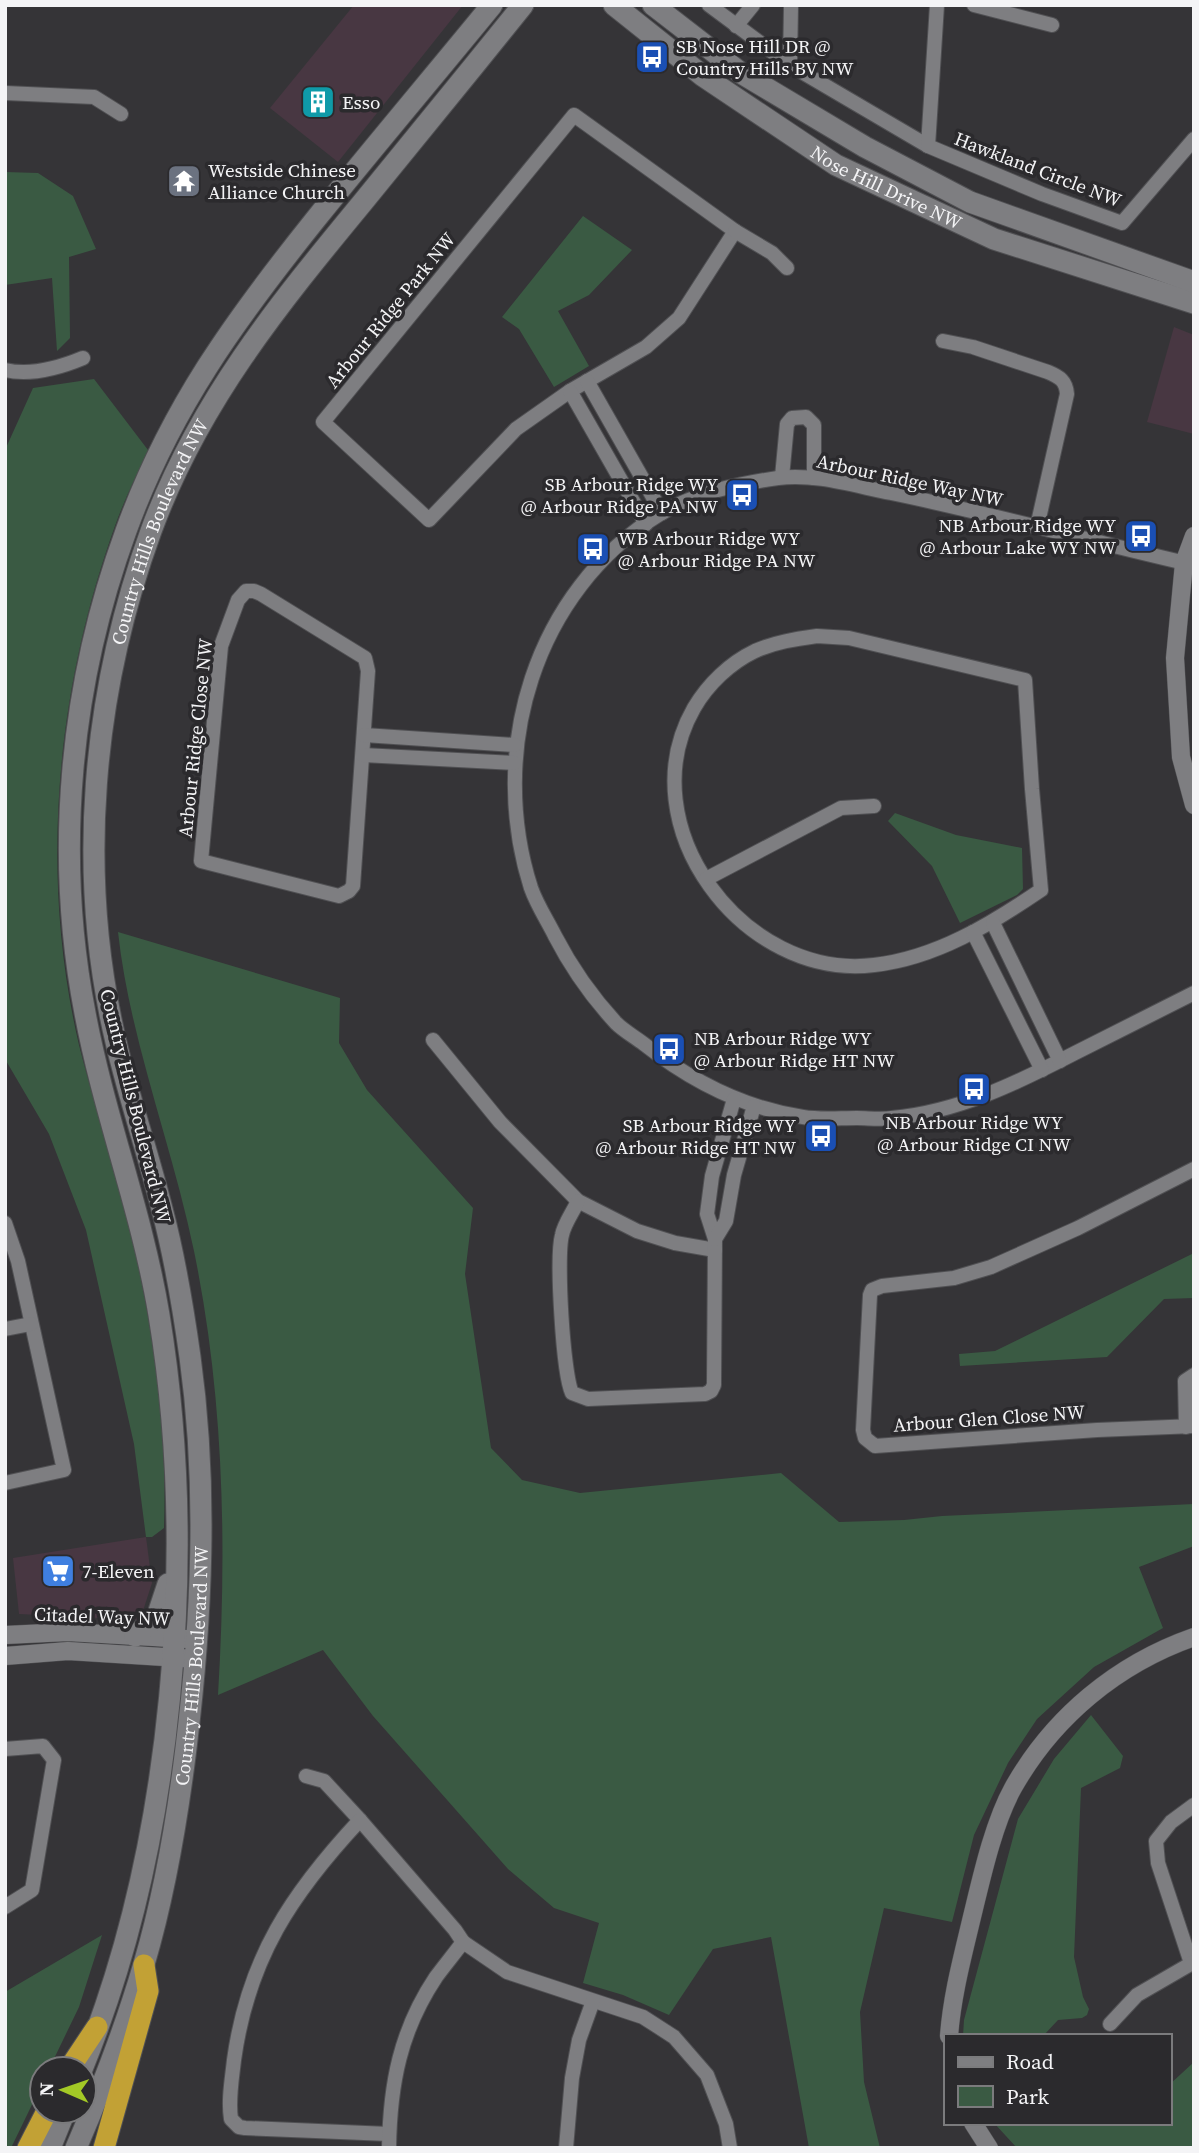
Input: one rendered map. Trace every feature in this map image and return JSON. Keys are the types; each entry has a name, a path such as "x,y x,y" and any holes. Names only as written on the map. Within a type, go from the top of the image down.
{"highway":[{"path":"104,2148 148,1991 144,1965"},
{"path":"78,2055 97,2026"},
{"path":"28,2148 40,2125"}],"main road":[{"name":"Country Hills Boulevard NW","path":"87,2055 124,1947 142,1871 159,1776 173,1648 177,1552 172,1422 158,1310 135,1202 97,1070 84,1010 75,941 70,868 70,814 82,696 91,646 107,587 150,469 204,369 268,278 492,5"},
{"path":"519,10 537,5"},
{"name":"Nose Hill Drive NW","path":"614,5 685,62 836,165 994,239 1194,303"},
{"name":"Nose Hill Drive NW","path":"653,5 741,73 865,147 970,202 1194,282"},
{"name":"Country Hills Boulevard NW","path":"76,2148 106,2077 144,1965 169,1861 181,1789 197,1650 201,1557 200,1487 191,1364 180,1292 164,1216 115,1038 98,937 95,878 96,785 111,669 127,607 158,514 200,425 234,368 296,282 519,10"},
{"path":"135,1636 157,1617 177,1552"},
{"path":"50,2148 59,2125"}],"street":[{"path":"709,5 790,65 928,146"},
{"path":"736,26 753,5"},
{"path":"790,65 791,5"},
{"name":"Hawkland Circle NW","path":"937,5 928,146 1042,194 1122,223 1194,139"},
{"path":"974,5 1052,25"},
{"path":"5,93 94,97 121,114"},
{"name":"Arbour Ridge Park NW","path":"735,231 679,318 646,347 570,391 516,429 429,520 323,422 574,115 735,231 772,253 787,268"},
{"path":"943,341 973,347 1048,372 1060,377 1064,382 1067,394 1037,527"},
{"path":"5,370 20,373 65,366 83,358"},
{"path":"587,381 662,513"},
{"path":"570,391 646,524"},
{"path":"782,477 787,424 792,418 807,417 814,425 814,478"},
{"name":"Arbour Ridge Way NW","path":"1189,564 940,503 814,478 782,477 713,490 662,513 624,539 576,589 555,623 538,661 526,697 514,763 519,833 533,893 571,966 617,1024 677,1069 734,1099 754,1106 806,1118 892,1119 967,1104 1042,1070 1194,993"},
{"path":"1194,536 1175,658 1181,757 1194,805"},
{"name":"Arbour Ridge Close NW","path":"254,590 366,658 368,671 362,755 353,886 344,895 201,861 221,646 242,594 246,591 254,590"},
{"path":"817,636 849,638 1025,680 1041,890 993,923 916,957 872,966 828,964 786,950 750,928 724,906 706,879 687,848 678,818 674,771 682,728 703,693 728,668 754,651 783,641 817,636"},
{"path":"364,735 515,746"},
{"path":"362,755 514,763"},
{"path":"706,879 841,808 874,806"},
{"path":"993,923 1060,1061"},
{"path":"973,932 1042,1070"},
{"path":"433,1040 500,1122 578,1201 637,1231 675,1243 715,1244"},
{"path":"578,1201 562,1236 560,1280 569,1387 572,1393 588,1399 705,1394 711,1391 714,1385 715,1244 707,1214 712,1175 734,1099"},
{"path":"715,1244 726,1221 734,1175 754,1106"},
{"name":"Arbour Glen Close NW","path":"1190,1427 1097,1430 876,1446 865,1438 863,1430 872,1290 882,1286 954,1278 991,1267 1194,1169"},
{"path":"5,1223 18,1261 64,1470 5,1483"},
{"path":"5,1329 31,1324"},
{"path":"1190,1427 1185,1381 1194,1375"},
{"name":"Citadel Way NW","path":"5,1635 68,1632 135,1636 173,1648"},
{"path":"949,2034 951,2004 983,1872 1013,1789 1046,1741 1070,1714 1098,1689 1131,1665 1194,1637"},
{"name":"Citadel Way NW","path":"5,1656 68,1651 173,1648 197,1650"},
{"path":"5,1749 43,1746 54,1760 32,1890 5,1908"},
{"path":"306,1776 324,1781 463,1942 507,1972 643,2017 674,2037 707,2075 726,2124 730,2148"},
{"path":"1110,2025 1137,1995 1192,1963 1158,1863 1157,1841 1171,1822 1194,1805"},
{"path":"360,1820 301,1889 265,1952 238,2033 231,2119 239,2126 389,2141 395,2077 401,2047 436,1978 463,1942"},
{"path":"566,2148 572,2078 579,2040 593,2001"},
{"path":"974,2125 989,2148"}],"shaded area":[{"path":"354,5 463,5 338,162 270,108"},
{"path":"1174,327 1194,335 1194,434 1147,422"},
{"path":"146,1537 152,1583 140,1620 19,1614 13,1558"}],"green space":[{"path":"5,172 38,173 73,196 96,249 69,257 70,338 57,351 52,278 5,285"},
{"path":"583,216 632,250 589,295 558,311 589,366 554,387 519,329 502,317"},
{"path":"94,379 148,450 115,526 95,588 79,652 67,717 60,783 57,849 59,915 79,1045 120,1189 148,1315 163,1442 164,1485 164,1528 152,1537 146,1537 134,1444 86,1230 49,1134 5,1059 5,450 33,388"},
{"path":"895,813 956,835 1022,848 1023,889 1017,895 960,923 932,866 888,821"},
{"path":"118,932 340,998 339,1043 367,1090 473,1208 465,1274 491,1448 522,1480 580,1493 781,1473 839,1522 1194,1504 1194,1546 1139,1567 1163,1628 1094,1667 1037,1719 1008,1763 974,1835 952,1922 884,1908 860,2012 864,2082 880,2148 809,2148 771,1937 713,1949 669,2015 623,1995 583,1983 599,1923 554,1908 508,1869 373,1716 323,1650 218,1695 222,1583 221,1472 212,1361 194,1251 132,1013"},
{"path":"1194,1253 1194,1298 1164,1299 1107,1357 960,1366 959,1354 995,1351"},
{"path":"1091,1715 1123,1756 1120,1768 1081,1788 1074,1957 1083,1997 1089,2009 1087,2015 1082,2018 1058,2020 1045,2034 963,2034 964,2020 1018,1819 1054,1759"},
{"path":"102,1935 79,2007 56,2055 28,2055 28,2113 11,2148 5,2148 5,1992"},
{"path":"1194,2062 1194,2148 1017,2148 996,2125 1171,2125 1171,2083"}],"place":[{"name":"SB Nose Hill DR @ Country Hills BV NW","path":"652,57"},
{"name":"Esso","path":"318,102"},
{"name":"Westside Chinese Alliance Church","path":"184,181"},
{"name":"SB Arbour Ridge WY @ Arbour Ridge PA NW","path":"742,495"},
{"name":"NB Arbour Ridge WY @ Arbour Lake WY NW","path":"1141,536"},
{"name":"WB Arbour Ridge WY @ Arbour Ridge PA NW","path":"593,549"},
{"name":"NB Arbour Ridge WY @ Arbour Ridge HT NW","path":"669,1049"},
{"name":"NB Arbour Ridge WY @ Arbour Ridge CI NW","path":"974,1089"},
{"name":"SB Arbour Ridge WY @ Arbour Ridge HT NW","path":"821,1136"},
{"name":"7-Eleven","path":"58,1571"}]}
